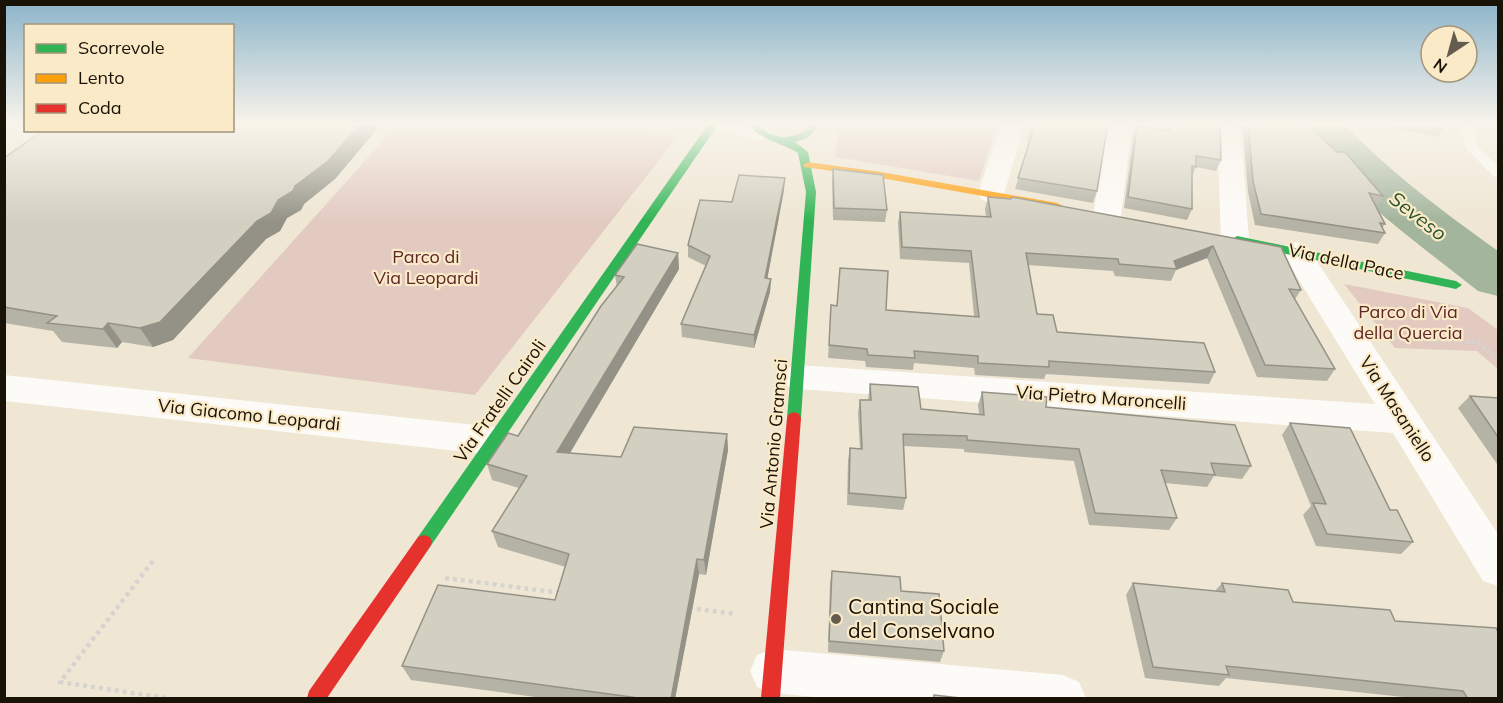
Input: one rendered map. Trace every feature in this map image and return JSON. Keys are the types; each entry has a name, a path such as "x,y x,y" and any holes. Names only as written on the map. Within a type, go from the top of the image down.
{"street":[{"name":"Via Fratelli Cairoli","path":"316,699 690,156"},
{"path":"812,156 1072,209"},
{"path":"991,194 1003,156"},
{"path":"1107,216 1115,156"},
{"name":"Via della Pace","path":"1229,156 1229,239 1456,285"},
{"name":"Via Antonio Gramsci","path":"772,685 811,192 807,180 816,158"},
{"name":"Via Masaniello","path":"1296,251 1498,567"},
{"name":"Via Pietro Maroncelli","path":"798,377 1404,420"},
{"name":"Via Giacomo Leopardi","path":"4,388 494,441"},
{"path":"772,685 1063,699"}],"lane":[{"path":"1480,156 1498,172"}],"path":[{"path":"970,156 982,165 999,168"},
{"path":"1351,336 1477,342 1498,359"},
{"path":"153,561 60,682 166,699"},
{"path":"403,573 574,594"},
{"path":"680,607 736,614"}],"green space":[{"name":"Parco di Via Leopardi","path":"370,156 662,156 475,395 188,358"},
{"path":"836,156 987,156 979,181"},
{"name":"Parco di Via della Quercia","path":"1344,284 1468,308 1498,330 1498,369 1477,351 1395,348"}],"building":[{"path":"7,156 333,156 295,186 293,191 278,200 271,213 257,221 160,322 140,328 108,323 103,329 47,323 57,316 4,307 4,158"},
{"path":"1025,156 1103,156 1097,191 1018,178"},
{"path":"1133,156 1221,156 1221,160 1196,156 1196,167 1192,166 1192,209 1128,197"},
{"path":"1251,156 1348,156 1383,196 1369,193 1385,224 1380,223 1385,233 1261,214 1253,181"},
{"path":"833,169 883,175 887,210 834,208"},
{"path":"739,175 785,178 765,278 771,279 754,335 681,324 710,256 688,245 700,200 732,202"},
{"path":"988,197 1011,199 1012,197 1281,247 1301,290 1289,289 1335,369 1265,365 1213,246 1174,261 1177,269 1119,264 1118,259 1026,253 1037,314 1053,315 1057,332 1204,343 1215,372 1049,361 1049,367 978,363 978,356 914,351 915,358 868,355 867,349 829,345 831,305 837,306 840,268 888,271 886,310 979,317 971,251 902,247 900,212 991,217"},
{"path":"637,244 678,253 557,452 621,457 634,427 727,434 704,560 697,559 671,699 646,699 402,666 438,585 555,600 569,554 492,531 527,476 487,464 508,433 518,436 601,306 624,277 615,275"},
{"path":"870,384 918,387 921,409 984,415 982,392 1047,397 1046,407 1235,425 1251,466 1211,463 1215,475 1161,470 1177,518 1095,513 1079,449 967,440 967,436 903,434 906,498 849,493 850,448 862,449 860,400 871,400"},
{"path":"1470,396 1498,398 1498,437"},
{"path":"1290,423 1350,428 1390,510 1397,510 1413,542 1327,534 1313,503 1326,504"},
{"path":"832,571 900,577 901,591 939,594 944,651 829,641"},
{"path":"1133,583 1225,592 1222,583 1288,590 1293,602 1390,610 1395,621 1496,628 1498,632 1498,699 1468,699 1463,691 1226,666 1229,675 1153,667"},
{"path":"934,695 969,699 934,699"}],"waterway":[{"name":"Seveso","path":"1348,156 1395,200 1498,278"}],"traffic: fast":[{"path":"424,542 691,156"},
{"path":"794,418 811,192 804,156"},
{"path":"1237,240 1456,285"}],"traffic: slow":[{"path":"808,165 881,175 1057,206"}],"traffic: jam":[{"path":"770,698 794,418"},
{"path":"316,698 424,542"}],"place":[{"name":"Cantina Sociale del Conselvano","path":"836,619"}]}
